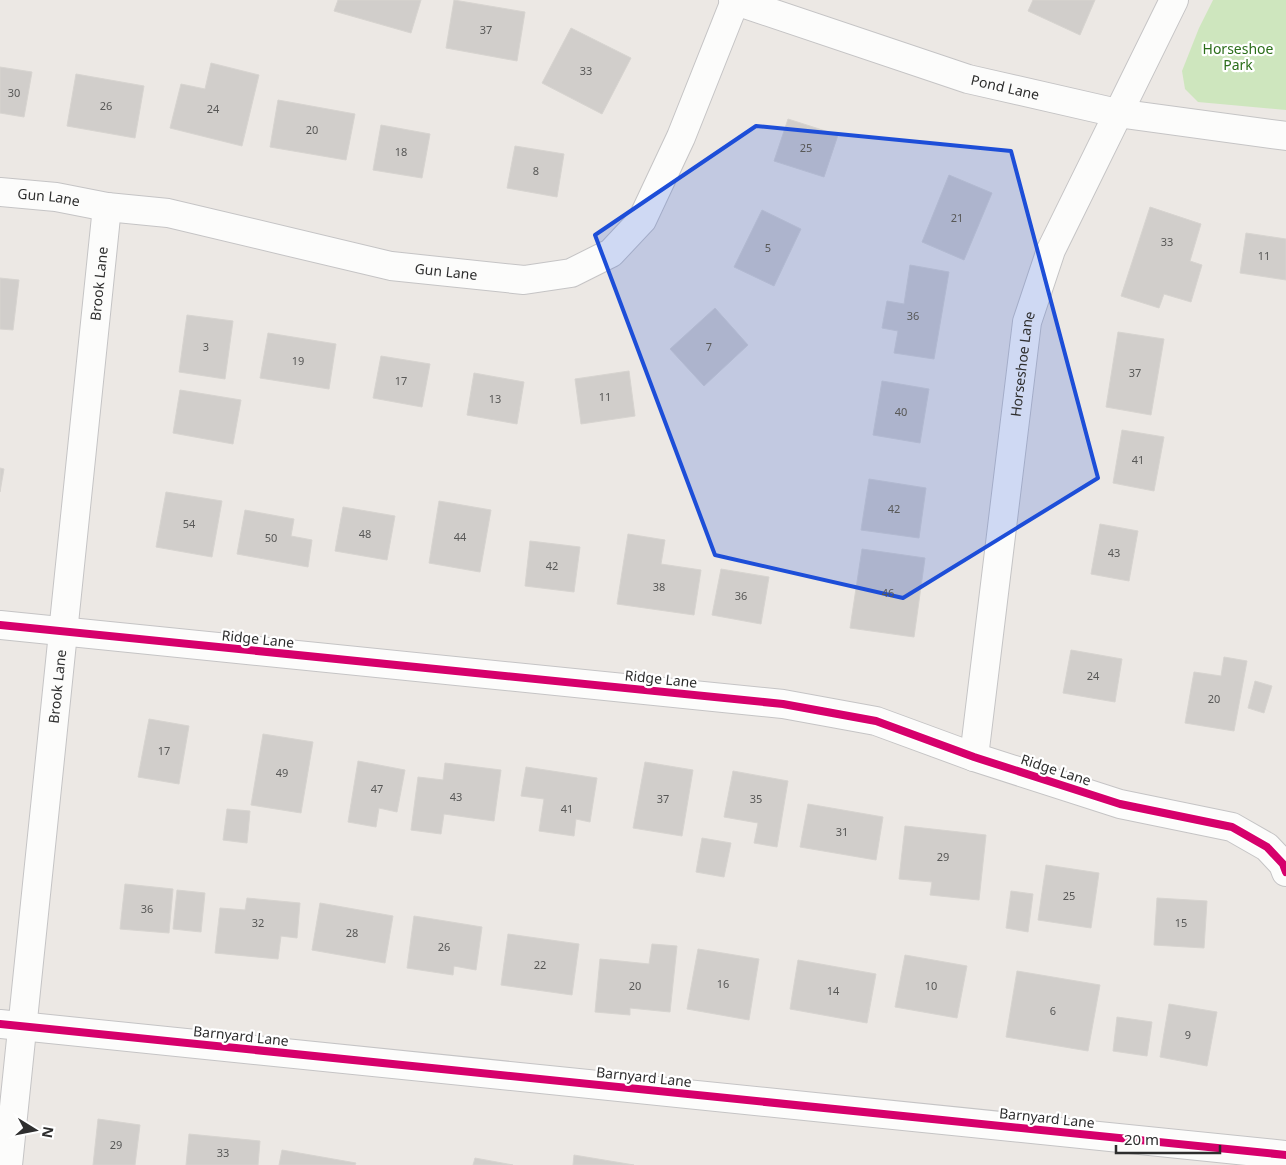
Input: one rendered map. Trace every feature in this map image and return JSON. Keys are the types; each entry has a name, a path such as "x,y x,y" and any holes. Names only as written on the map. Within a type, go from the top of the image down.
{"street":[{"name":"Pond Lane","path":"734,0 968,79 1117,113 1286,136"},
{"name":"Gun Lane","path":"0,192 56,197 107,207 168,213 391,266 524,280 571,273 611,253 642,220 681,137 734,0"},
{"name":"Horseshoe Lane","path":"974,757 1027,322 1051,250 1174,0"},
{"name":"Brook Lane","path":"8,1165 11,1025 62,632 107,207"},
{"name":"Ridge Lane","path":"0,625 783,704 876,721 974,757 1120,804 1232,827 1267,847 1283,864 1286,872"},
{"name":"Barnyard Lane","path":"11,1025 1286,1155"}],"highlighted area":[{"path":"756,126 1011,151 1098,478 903,598 715,555 595,235"}],"green space":[{"name":"Horseshoe Park","path":"1213,0 1286,0 1286,110 1198,102 1185,89 1182,71 1199,28"}],"building":[{"path":"338,0 421,0 411,33 334,11"},
{"path":"454,0 525,12 517,61 446,48"},
{"path":"1033,0 1095,0 1080,35 1028,11"},
{"path":"571,28 631,58 602,114 542,83"},
{"path":"211,63 259,75 242,146 170,128 181,84 205,89"},
{"path":"0,67 32,72 24,117 0,113"},
{"path":"76,74 144,86 135,138 67,126"},
{"path":"278,100 355,114 346,160 270,147"},
{"path":"788,119 838,135 824,177 774,161"},
{"path":"381,125 430,134 422,178 373,170"},
{"path":"515,146 564,154 557,197 507,188"},
{"path":"949,175 992,193 964,260 922,242"},
{"path":"1150,207 1201,224 1190,261 1202,265 1191,302 1164,294 1159,308 1121,296"},
{"path":"762,210 801,229 774,286 734,267"},
{"path":"1246,233 1286,239 1286,280 1240,273"},
{"path":"910,265 949,272 934,359 894,353 898,331 882,328 887,301 904,304"},
{"path":"0,278 19,280 13,330 0,329"},
{"path":"715,308 748,345 704,386 670,349"},
{"path":"187,315 233,321 225,379 179,372"},
{"path":"1118,332 1164,339 1151,415 1106,407"},
{"path":"268,333 336,344 329,389 260,378"},
{"path":"381,356 430,364 422,407 373,398"},
{"path":"629,371 635,416 581,424 575,379"},
{"path":"474,373 524,382 517,424 467,415"},
{"path":"882,381 929,389 920,443 873,435"},
{"path":"180,390 241,400 233,444 173,433"},
{"path":"1122,430 1164,437 1154,491 1113,483"},
{"path":"0,468 4,469 0,492"},
{"path":"869,479 926,488 919,538 861,530"},
{"path":"166,492 222,501 212,557 156,547"},
{"path":"439,501 491,510 480,572 429,563"},
{"path":"343,507 395,516 387,560 335,551"},
{"path":"245,510 294,519 291,536 312,540 308,567 237,554"},
{"path":"1100,524 1138,531 1129,581 1091,574"},
{"path":"628,534 665,540 661,564 701,570 694,615 617,604"},
{"path":"530,541 580,547 574,592 525,586"},
{"path":"862,549 925,558 914,637 850,628"},
{"path":"721,569 769,577 761,624 712,615"},
{"path":"1071,650 1122,659 1115,702 1063,693"},
{"path":"1224,657 1247,661 1234,731 1185,723 1194,672 1221,676"},
{"path":"1255,681 1272,686 1264,713 1248,708"},
{"path":"149,719 189,726 179,784 138,777"},
{"path":"263,734 313,742 301,813 251,805"},
{"path":"358,761 405,770 397,812 379,808 376,827 348,822"},
{"path":"645,762 693,770 682,836 633,828"},
{"path":"445,763 501,770 494,821 444,814 441,834 411,830 418,777 443,780"},
{"path":"526,767 597,778 590,822 576,819 574,836 539,831 544,799 521,796"},
{"path":"733,771 788,781 777,847 754,843 758,823 724,817"},
{"path":"808,804 883,817 876,860 800,847"},
{"path":"227,809 250,811 247,843 223,840"},
{"path":"905,826 986,835 979,900 930,895 932,882 899,879"},
{"path":"702,838 731,843 724,877 696,872"},
{"path":"1046,865 1099,873 1091,928 1038,920"},
{"path":"125,884 173,889 169,933 120,929"},
{"path":"177,890 205,893 201,932 173,929"},
{"path":"1011,891 1033,894 1028,932 1006,928"},
{"path":"247,898 300,903 297,938 281,936 278,959 215,953 220,908 245,910"},
{"path":"1157,898 1207,901 1204,948 1154,945"},
{"path":"320,903 393,916 385,963 312,950"},
{"path":"414,916 482,927 476,970 454,966 453,975 407,968"},
{"path":"508,934 579,944 572,995 501,985"},
{"path":"652,944 677,946 670,1012 630,1008 630,1015 595,1012 600,959 649,964"},
{"path":"698,949 759,959 749,1020 687,1009"},
{"path":"905,955 967,966 957,1018 895,1007"},
{"path":"798,960 876,974 867,1023 790,1009"},
{"path":"1017,971 1100,985 1088,1051 1006,1037"},
{"path":"1169,1004 1217,1012 1207,1066 1160,1057"},
{"path":"1117,1017 1152,1022 1147,1056 1113,1051"},
{"path":"98,1119 140,1125 135,1165 93,1165"},
{"path":"189,1134 260,1141 258,1165 186,1165"},
{"path":"282,1150 356,1163 355,1165 279,1165"},
{"path":"574,1155 634,1165 573,1165"},
{"path":"475,1158 513,1165 473,1165"}],"cycle path":[{"path":"0,625 783,704 876,721 974,757 1120,804 1232,827 1267,847 1283,864 1286,872"},
{"path":"0,1024 1286,1155"}]}
